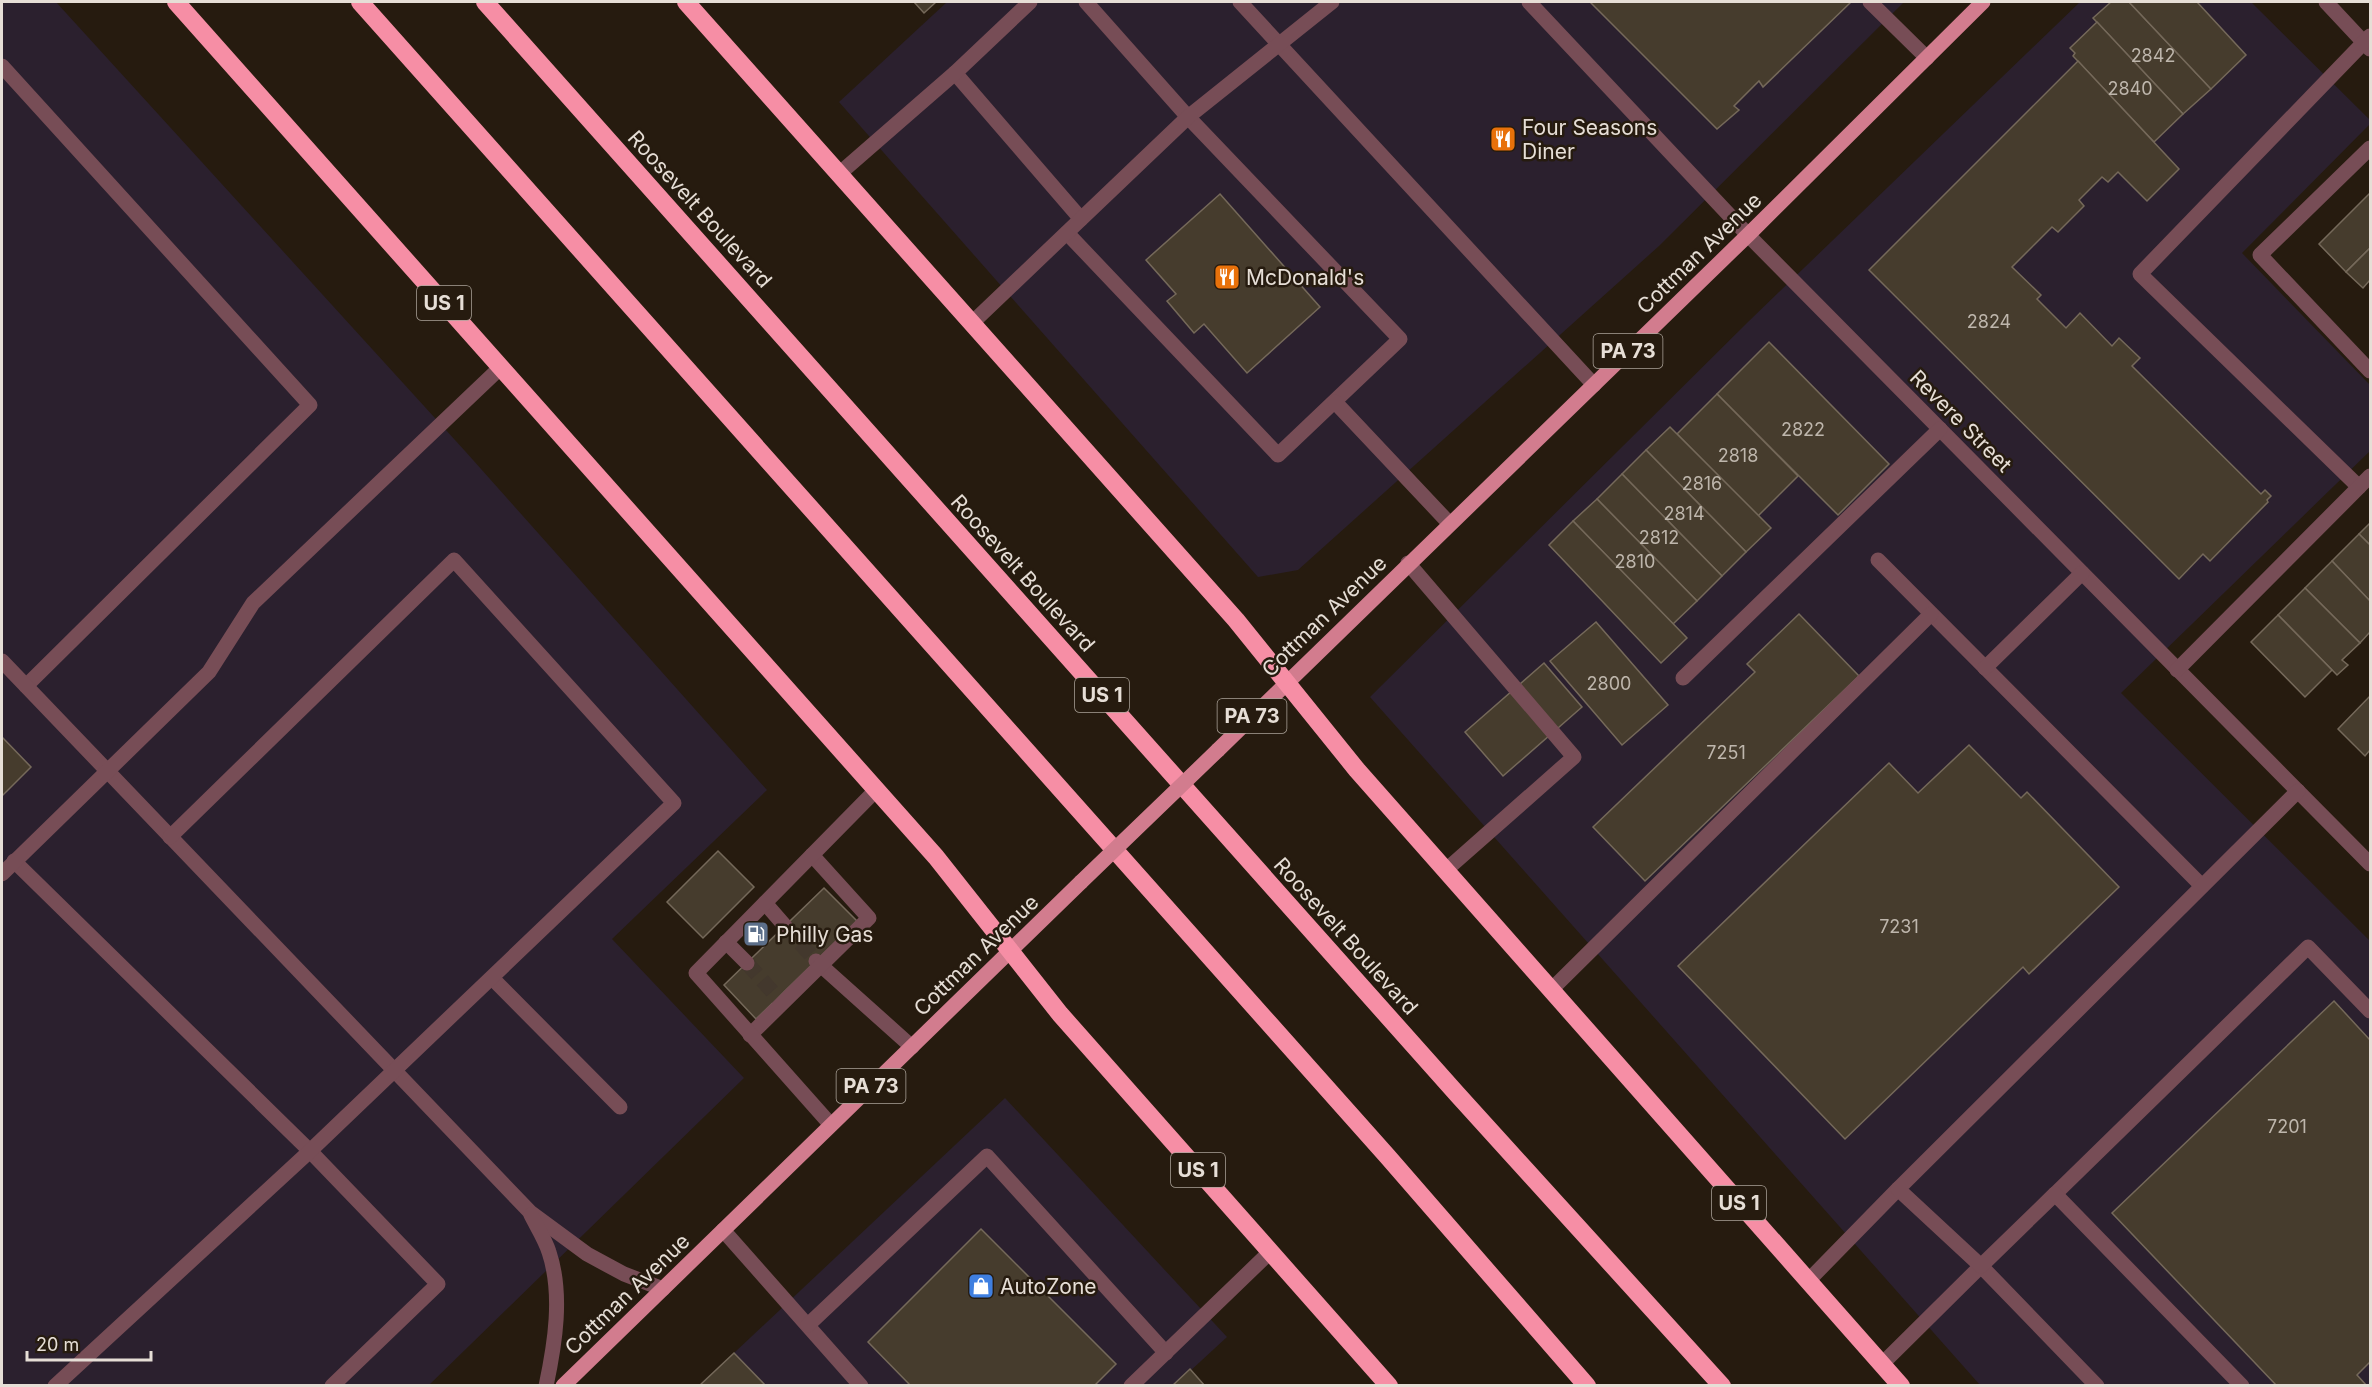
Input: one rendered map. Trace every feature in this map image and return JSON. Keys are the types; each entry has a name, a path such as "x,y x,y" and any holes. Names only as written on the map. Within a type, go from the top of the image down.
{"highway":[{"name":"US 1","path":"176,2 877,789 936,857 1060,1014 1389,1386"},
{"path":"360,2 1372,1139 1587,1386"},
{"name":"Roosevelt Boulevard","path":"485,2 1449,1086 1722,1386"},
{"name":"US 1","path":"686,2 1236,620 1357,770 1901,1386"}],"main road":[{"name":"Cottman Avenue","path":"564,1386 1449,523 1748,235 1983,2"}],"street":[{"path":"839,174 955,73 1030,2"},
{"path":"1067,233 1278,455 1400,339 1188,117 1086,2"},
{"path":"1240,2 1594,385"},
{"path":"972,323 1188,117 1332,2"},
{"name":"Revere Street","path":"1529,2 1748,235 2370,864"},
{"path":"1870,2 1927,58"},
{"path":"2326,2 2368,42 2140,273 2359,488"},
{"path":"2,66 310,405 26,686"},
{"path":"955,73 1081,219"},
{"path":"2370,148 2260,255 2370,371"},
{"path":"2,874 209,672 253,603 501,367"},
{"path":"1335,402 1449,523"},
{"path":"1683,678 1940,429"},
{"path":"2177,670 2370,476"},
{"path":"55,1386 310,1151 674,803 454,560 170,837"},
{"path":"1878,560 2202,886"},
{"path":"1408,563 1574,757 1446,870"},
{"path":"1985,668 2082,573"},
{"path":"1551,990 1931,614"},
{"path":"2,661 530,1212 587,1254 624,1274 663,1288"},
{"path":"831,1125 696,973 877,789"},
{"path":"1808,1281 2298,790"},
{"path":"750,1035 780,1000 869,918 812,855"},
{"path":"14,861 310,1151 438,1284 332,1386"},
{"path":"765,903 785,926"},
{"path":"726,942 747,963"},
{"path":"1882,1364 2308,947 2370,1011"},
{"path":"818,963 912,1047"},
{"path":"492,978 620,1107"},
{"path":"808,1325 987,1156 1166,1353"},
{"path":"1898,1189 1981,1266 2097,1386"},
{"path":"2055,1194 2242,1386"},
{"path":"530,1212 549,1253 555,1286 556,1322 546,1386"},
{"path":"723,1230 861,1386"},
{"path":"1131,1386 1270,1252"}],"shaded area":[{"path":"2,2 56,2 465,451 767,790 612,939 744,1078 429,1385 2,1386"},
{"path":"947,2 1904,2 1659,246 1298,570 1258,577 839,102"},
{"path":"2080,2 2251,2 2370,120 2370,124 2242,253 2370,385 2370,451 2121,693 2370,941 2370,1385 1980,1385 1370,697 1749,321"},
{"path":"1005,1098 1227,1337 1175,1385 699,1386"}],"building":[{"path":"914,2 936,2 924,13"},
{"path":"1590,2 1850,3 1763,87 1759,81 1734,106 1739,110 1717,129"},
{"path":"2111,2 2129,2 2211,89 2183,114 2093,18"},
{"path":"2129,2 2197,2 2246,55 2211,89"},
{"path":"2097,22 2183,114 2154,142 2073,56 2075,53 2070,48"},
{"path":"2078,61 2179,169 2147,201 2118,172 2108,182 2102,177 2079,200 2084,206 2058,232 2052,227 2012,267 2041,295 2037,299 2066,328 2080,313 2112,346 2119,338 2140,358 2132,366 2261,494 2265,490 2271,496 2268,502 2210,561 2203,554 2179,579 1869,270"},
{"path":"2370,193 2370,248 2346,272 2319,244"},
{"name":"McDonald's","path":"1220,194 1320,307 1247,373 1204,324 1194,333 1167,301 1176,294 1146,260"},
{"path":"2370,248 2370,280 2363,288 2346,272"},
{"path":"1769,342 1889,464 1838,515 1717,394"},
{"path":"1717,394 1798,476 1758,516 1677,434"},
{"path":"1670,427 1771,528 1746,552 1646,450"},
{"path":"1646,450 1746,552 1722,576 1622,474"},
{"path":"1622,474 1722,576 1697,601 1597,499"},
{"path":"1597,499 1697,601 1673,624 1573,521"},
{"path":"1573,521 1687,638 1661,663 1549,545"},
{"path":"2370,523 2370,545 2359,534"},
{"path":"2359,534 2370,545 2370,601 2332,561"},
{"path":"2332,561 2370,601 2370,632 2360,643 2305,588"},
{"path":"2305,588 2360,643 2342,660 2348,665 2337,675 2278,615"},
{"path":"1799,614 1859,676 1645,881 1593,827 1755,672 1747,664"},
{"path":"2278,615 2332,670 2305,697 2251,642"},
{"path":"1596,622 1668,705 1622,745 1550,661"},
{"path":"1544,663 1582,707 1503,776 1465,732"},
{"path":"2370,696 2370,750 2365,756 2338,729"},
{"path":"2,737 31,767 2,796"},
{"path":"1969,745 2021,798 2027,792 2119,887 2029,974 2023,967 1845,1139 1678,966 1889,763 1918,793"},
{"path":"718,851 754,887 703,938 667,902"},
{"path":"824,888 857,921 756,1019 724,985"},
{"path":"2334,1001 2370,1040 2370,1362 2357,1375 2367,1386 2277,1386 2112,1213"},
{"name":"AutoZone","path":"981,1229 1116,1364 1094,1386 911,1386 868,1342"},
{"path":"734,1353 766,1386 699,1386"},
{"path":"1190,1369 1205,1386 1172,1386"}],"tunnel":[{"path":"785,926 816,961"},
{"path":"747,963 778,998"}],"place":[{"name":"Four Seasons Diner","path":"1503,139"},
{"name":"McDonald's","path":"1227,277"},
{"name":"Philly Gas","path":"756,934"},
{"name":"AutoZone","path":"981,1286"}]}
